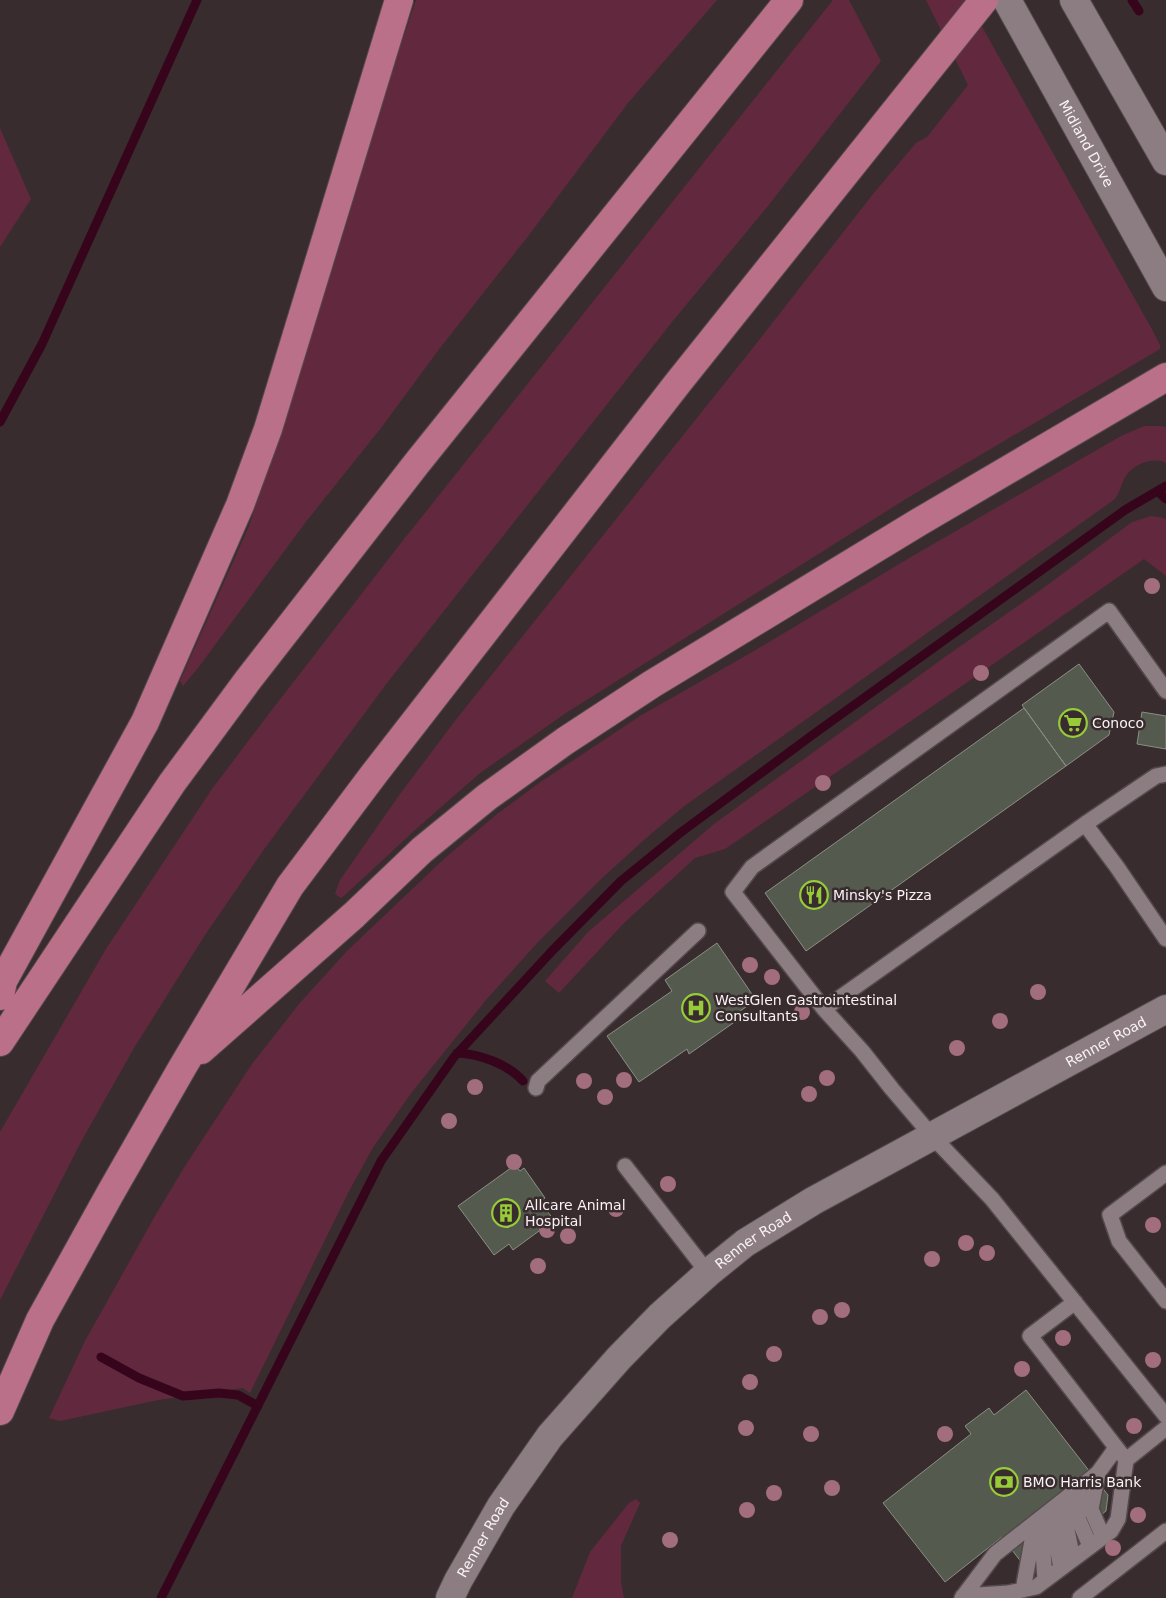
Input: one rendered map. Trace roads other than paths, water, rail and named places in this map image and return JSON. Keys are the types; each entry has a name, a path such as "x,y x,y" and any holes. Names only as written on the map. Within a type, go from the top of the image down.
{"highway":[{"path":"0,996 3,981 145,722 240,505 268,429 399,0"},
{"path":"0,1042 172,783 248,680 423,455 789,0"},
{"path":"0,1412 40,1320 182,1068 290,886 380,766 676,384 984,0"},
{"path":"182,1068 354,915 422,850 487,797 565,741 652,684 1166,377"}],"main road":[{"name":"Midland Drive","path":"1008,0 1166,287"},
{"path":"1074,0 1166,161"},
{"name":"Renner Road","path":"450,1598 501,1506 550,1436 653,1323 708,1273 745,1243 813,1201 1166,1009"}],"lane":[{"path":"1166,691 1109,611 752,867 733,892 824,1009 862,1050 932,1136 992,1199 1166,1416"},
{"path":"824,1009 1085,824 1156,776 1166,774"},
{"path":"1085,824 1166,938"},
{"path":"536,1088 538,1081 698,931"},
{"path":"625,1166 708,1273"},
{"path":"1166,1173 1110,1215 1119,1242 1166,1301"},
{"path":"1075,1302 1030,1336 1126,1460"},
{"path":"962,1597 1008,1593 1036,1587 1111,1531 1118,1519 1126,1460 1166,1428"},
{"path":"962,1597 995,1554 1080,1487 1116,1448"},
{"path":"1080,1487 1103,1537"},
{"path":"1080,1487 1078,1518 1090,1546"},
{"path":"1073,1559 1066,1525 1080,1487"},
{"path":"1061,1568 1054,1532 1080,1487"},
{"path":"1045,1580 1042,1538 1046,1514"},
{"path":"1023,1590 1034,1535 1046,1514"},
{"path":"1080,1598 1166,1530"}],"waterway":[{"path":"0,422 42,344 197,0"},
{"path":"1132,0 1139,11"},
{"path":"161,1598 381,1161 454,1057 552,951 621,881 680,833 811,736 1125,510 1166,486"},
{"path":"1157,491 1166,499"},
{"path":"457,1053 475,1055 493,1061 510,1070 523,1081"},
{"path":"101,1357 139,1378 183,1396 219,1393 238,1395 258,1406"}],"place":[{"name":"Conoco","path":"1073,723"},
{"name":"Minsky's Pizza","path":"814,895"},
{"name":"WestGlen Gastrointestinal Consultants","path":"696,1008"},
{"name":"Allcare Animal Hospital","path":"506,1213"},
{"name":"BMO Harris Bank","path":"1004,1482"}]}
